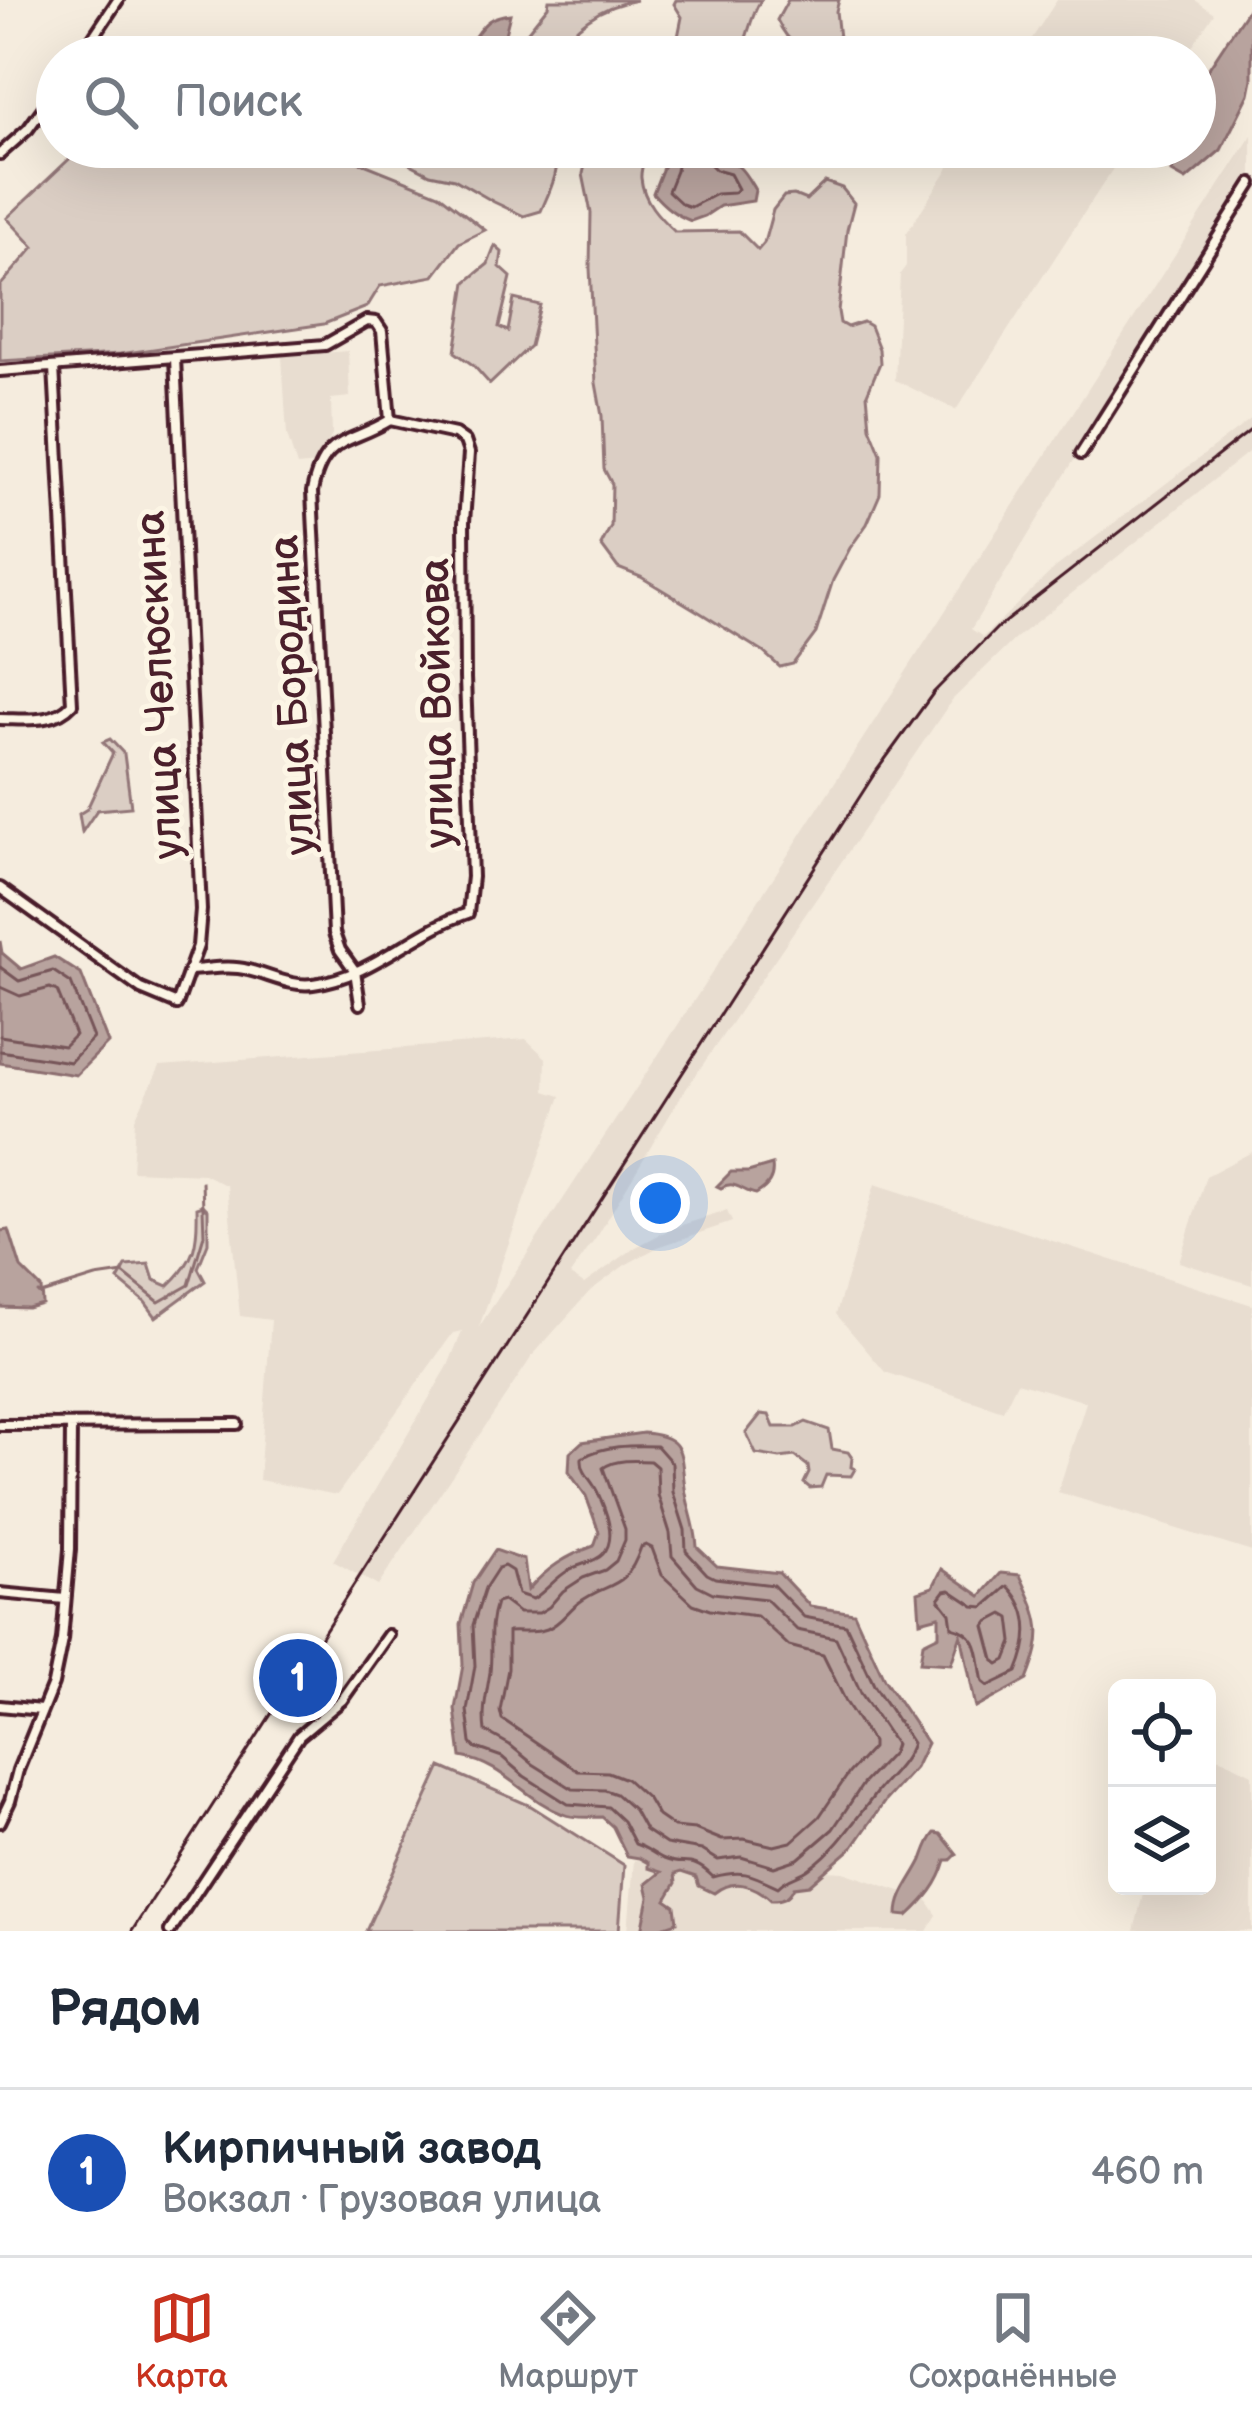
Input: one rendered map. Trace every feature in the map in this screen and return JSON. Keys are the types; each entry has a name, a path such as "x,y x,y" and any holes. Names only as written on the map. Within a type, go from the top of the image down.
{"street":[{"path":"94,36 118,0"},
{"path":"0,154 36,118"},
{"path":"1081,454 1252,183"},
{"path":"0,371 325,345 367,321 376,322 382,331 390,420"},
{"name":"улица Челюскина","path":"0,888 141,989 177,1004 198,946 201,910 175,358"},
{"path":"0,719 46,719 64,713 72,704 54,367"},
{"name":"улица Войкова","path":"355,971 468,913 472,877 465,678 464,522 469,453 465,441 454,434 390,420"},
{"name":"улица Бородина","path":"360,1004 355,971 334,933 312,492 316,470 327,453 349,437 390,420"},
{"path":"191,970 244,968 304,985 336,980 355,971"},
{"path":"0,1426 236,1424"},
{"path":"0,1822 53,1684 62,1640 70,1550 71,1426"},
{"path":"0,1593 64,1599"},
{"path":"170,1931 299,1736 342,1700 388,1636"},
{"path":"0,1706 41,1710"}],"shaded area":[{"path":"549,0 637,0 610,7 568,36 524,36"},
{"path":"676,0 761,0 746,36 678,36 682,17"},
{"path":"788,0 839,0 839,36 787,36 777,20"},
{"path":"1057,0 1195,0 1214,13 1199,36 1034,36"},
{"path":"1252,135 1252,179 971,629 983,637 1055,568 1252,418 1252,449 1016,638 952,700 680,1098 570,1275 584,1284 672,1228 727,1211 732,1222 658,1247 590,1291 533,1355 378,1586 333,1561 448,1366 462,1331 453,1333 337,1495 259,1480 271,1320 240,1316 227,1186 204,1174 132,1171 135,1119 160,1066 526,1039 546,1058 545,1091 561,1096 479,1327"},
{"path":"60,168 374,168 439,194 485,230 459,243 434,276 380,286 367,307 324,324 120,354 0,361 0,286 34,247 7,218"},
{"path":"418,168 556,168 541,211 524,216 454,179"},
{"path":"584,168 642,168 645,194 675,232 739,231 758,250 773,210 784,196 806,200 825,182 842,188 854,203 838,311 840,323 847,327 863,322 870,326 879,349 880,363 867,394 870,427 881,454 880,494 833,580 816,633 793,664 780,667 699,612 618,568 601,545 611,526 612,484 604,469 590,268 591,213"},
{"path":"948,168 1113,168 956,410 895,380 906,234"},
{"path":"495,246 502,252 500,267 511,277 499,327 508,331 514,299 540,305 530,346 490,384 455,352 466,282 488,264"},
{"path":"348,351 350,397 331,399 332,435 317,464 297,466 287,435 282,356"},
{"path":"110,739 124,754 131,807 97,810 82,832 79,814 87,809 113,753 103,742"},
{"path":"1252,1152 1252,1285 1179,1262 1206,1176"},
{"path":"875,1184 1252,1305 1252,1552 1058,1492 1086,1402 1017,1382 1003,1411 885,1372 836,1314"},
{"path":"197,1207 208,1210 208,1243 198,1268 205,1281 156,1317 118,1280 126,1266 149,1264 154,1280 168,1286 190,1259"},
{"path":"761,1414 769,1415 774,1427 806,1422 829,1430 832,1449 848,1452 852,1458 855,1469 851,1476 826,1475 821,1487 810,1488 804,1483 808,1466 795,1456 756,1454 746,1433"},
{"path":"1216,1756 1252,1774 1252,1931 1134,1931 1143,1895 1216,1895"},
{"path":"441,1767 531,1806 624,1865 619,1931 366,1931"},
{"path":"634,1860 843,1872 927,1900 937,1915 927,1931 628,1931"}],"water":[{"path":"1252,3 1249,94 1216,154 1216,57"},
{"path":"510,14 504,36 475,36 489,20"},
{"path":"663,168 739,168 755,190 753,201 720,206 691,221 653,193"},
{"path":"1173,168 1200,168 1186,180 1172,172"},
{"path":"0,941 2,953 21,969 54,957 81,974 108,1043 76,1075 0,1063"},
{"path":"772,1165 769,1182 756,1194 735,1185 717,1186 731,1172"},
{"path":"9,1230 21,1268 41,1288 42,1304 0,1307 0,1231"},
{"path":"643,1433 667,1438 678,1449 697,1547 717,1566 779,1573 810,1606 854,1613 884,1679 927,1743 915,1768 853,1847 809,1885 794,1887 785,1898 771,1900 743,1885 714,1893 699,1886 696,1877 681,1872 675,1874 676,1883 666,1900 675,1906 677,1922 651,1931 642,1931 649,1897 646,1884 661,1872 627,1856 613,1827 602,1817 563,1814 490,1767 461,1757 455,1709 463,1665 461,1624 473,1583 495,1550 524,1560 528,1590 558,1564 594,1546 599,1532 586,1496 569,1472 570,1453 582,1442"},
{"path":"942,1569 981,1596 1001,1573 1020,1575 1036,1616 1039,1638 1027,1680 976,1708 961,1634 951,1664 920,1662 923,1643 939,1635 939,1616 920,1621 918,1592 933,1587"},
{"path":"935,1833 957,1854 946,1860 921,1904 908,1916 898,1915 903,1893"}],"waterway":[{"path":"38,1293 123,1273 159,1302 189,1285 204,1235 202,1182"}],"railway":[{"path":"132,1931 875,773 934,692 997,628 1252,429"}],"place":[{"name":"Кирпичный завод","path":"298,1678"}]}
